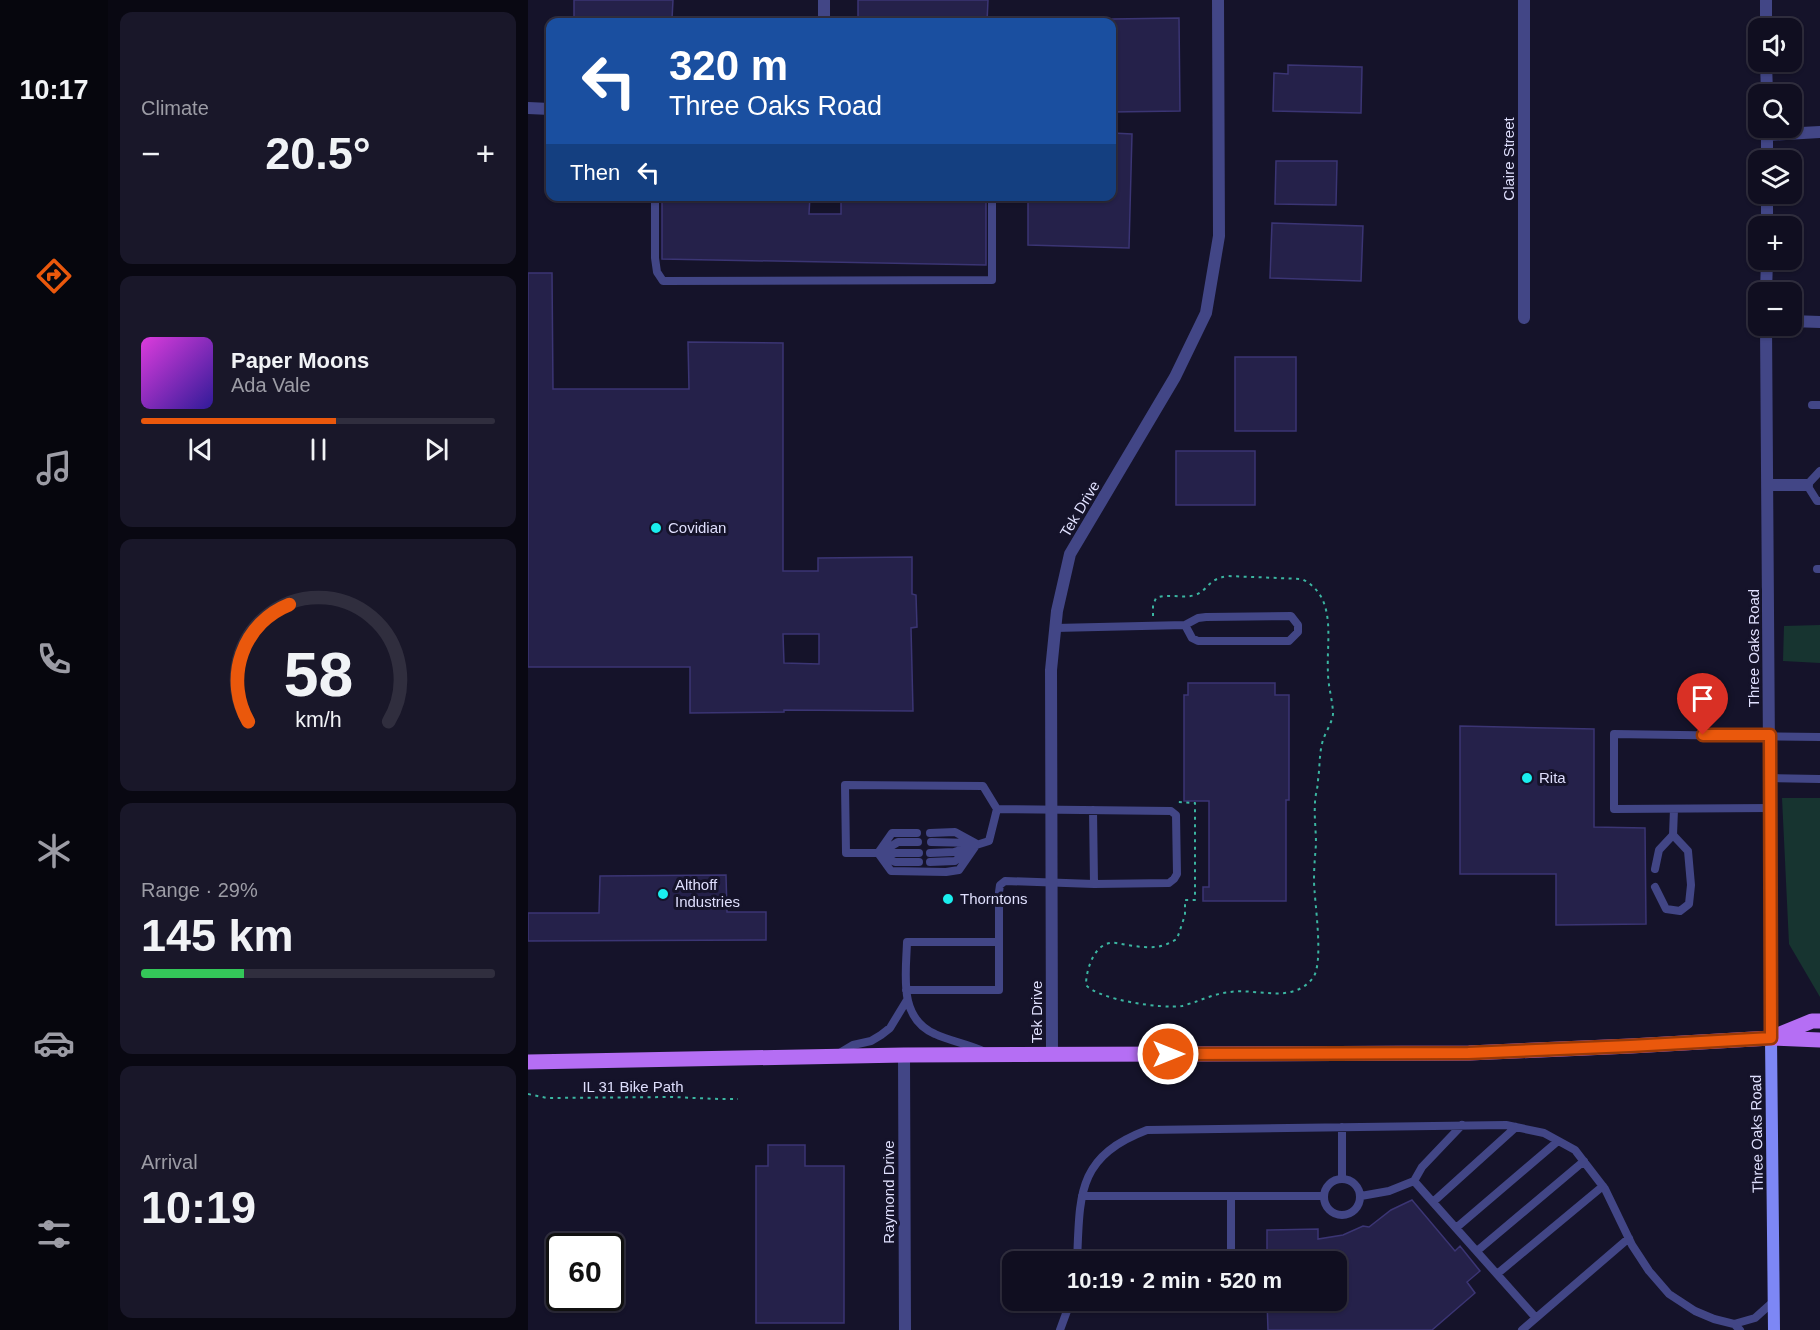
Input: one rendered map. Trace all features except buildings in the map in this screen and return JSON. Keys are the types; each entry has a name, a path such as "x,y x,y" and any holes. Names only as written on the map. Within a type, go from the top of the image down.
{"main road":[{"path":"1771,1038 1812,1021 1820,1021"},
{"path":"528,1062 904,1055 1468,1053 1771,1038 1820,1040"}],"street":[{"path":"824,0 824,18"},
{"name":"Tek Drive","path":"1052,1055 1051,670 1057,611 1070,554 1175,377 1206,313 1219,236 1218,0"},
{"name":"Claire Street","path":"1524,0 1524,318"},
{"path":"1766,0 1766,18"},
{"path":"528,108 546,109"},
{"path":"1802,132 1820,132"},
{"path":"1802,321 1820,322"},
{"name":"Three Oaks Road","path":"1766,336 1774,1330"},
{"path":"1768,485 1807,485"},
{"name":"Raymond Drive","path":"904,1055 905,1330"}],"lane":[{"path":"655,201 657,272 663,280 992,280 992,201"},
{"path":"1820,471 1807,485 1817,501 1820,501"},
{"path":"1055,628 1185,626 1198,618 1206,617 1290,616 1299,625 1298,632 1289,641 1198,641 1192,638 1185,626"},
{"path":"1770,808 1614,809 1614,734 1820,737"},
{"path":"1770,778 1820,779"},
{"path":"918,853 846,853 845,785 983,786 997,809 989,841 954,852 930,853"},
{"path":"906,990 999,990 1000,885 1005,881 1051,884 1169,883 1177,874 1176,815 1171,811 997,809"},
{"path":"1654,869 1659,849 1673,835 1674,809"},
{"path":"1093,810 1094,884"},
{"path":"931,837 955,832 977,844"},
{"path":"878,853 892,833 918,837"},
{"path":"1655,887 1666,909 1680,911 1689,904 1691,885 1688,851 1673,835"},
{"path":"878,853 891,871 946,872 959,870 977,844"},
{"path":"930,862 955,861 977,844"},
{"path":"878,853 895,862 919,862"},
{"path":"990,1055 924,1029 916,1020 907,1000 907,942 999,942"},
{"path":"834,1056 853,1045 871,1041 881,1035 890,1028 907,1000"},
{"path":"1361,1196 1389,1191 1414,1180 1422,1167 1462,1125"},
{"path":"1077,1251 1079,1212 1084,1185 1094,1166 1109,1149 1128,1137 1147,1130 1506,1125 1544,1133 1575,1150 1603,1186 1629,1238 1649,1271 1670,1293 1695,1311 1737,1327 1755,1318 1774,1301"},
{"path":"1342,1127 1342,1179"},
{"path":"1433,1202 1516,1127"},
{"path":"1456,1228 1558,1141"},
{"path":"1477,1251 1584,1161"},
{"path":"1342,1179 1352,1181 1361,1196 1358,1207 1343,1216 1328,1208 1324,1197 1333,1181 1342,1179"},
{"path":"1414,1180 1536,1318"},
{"path":"1497,1274 1603,1186"},
{"path":"1082,1196 1324,1197"},
{"path":"1231,1196 1231,1251"},
{"path":"1522,1330 1629,1238"},
{"path":"1060,1330 1068,1311"}],"path":[{"path":"1154,626 1153,605 1156,598 1163,595 1192,596 1217,578 1228,576 1302,579 1311,583 1319,591 1326,606 1328,683 1333,714 1323,740 1315,802 1314,879 1318,953 1317,969 1313,978 1307,983 1286,994 1231,992 1182,1006 1156,1006 1114,998 1096,992 1086,985 1088,968 1093,957 1108,944 1154,947 1177,939 1185,915 1185,900 1195,900 1195,803 1179,802 1174,813"},
{"name":"IL 31 Bike Path","path":"528,1094 547,1098 672,1096 718,1100 738,1099"}],"green space":[{"path":"1820,625 1820,663 1783,661 1784,626"},
{"path":"1782,798 1820,798 1820,997 1789,944"}],"place":[{"name":"Covidian","path":"656,528"},
{"name":"Rita","path":"1527,778"},
{"name":"Althoff Industries","path":"663,894"},
{"name":"Thorntons","path":"948,899"}],"route":[{"path":"1168,1054 1468,1053 1771,1038 1770,735 1703,735"}]}
